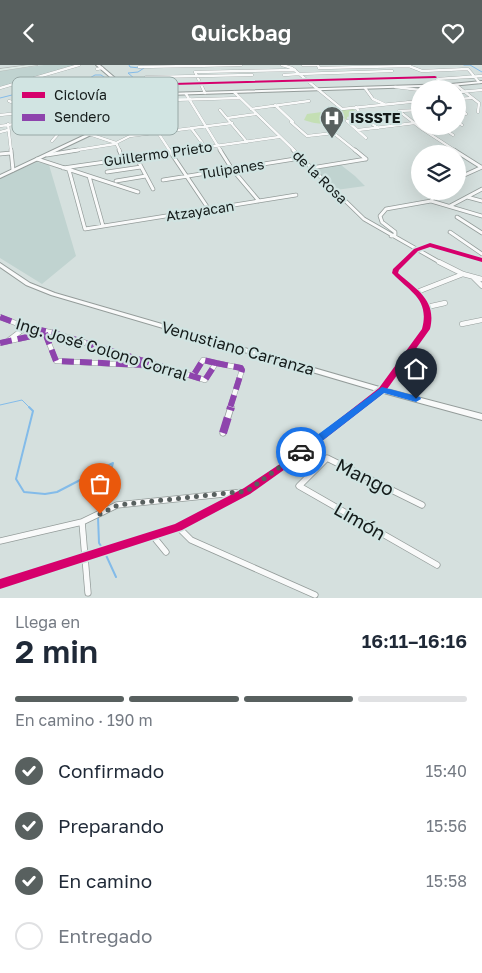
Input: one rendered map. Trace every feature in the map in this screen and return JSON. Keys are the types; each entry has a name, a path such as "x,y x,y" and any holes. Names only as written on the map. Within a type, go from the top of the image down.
{"main road":[{"path":"0,69 21,65"},
{"path":"0,69 36,65"},
{"path":"97,67 102,68 112,77"},
{"path":"466,85 480,85"},
{"path":"178,94 411,87"},
{"path":"0,177 87,135"},
{"name":"Venustiano Carranza","path":"0,265 28,284 45,291 382,390 482,417"}],"street":[{"path":"38,77 79,65"},
{"path":"197,65 202,72"},
{"path":"236,65 243,71"},
{"path":"139,67 241,65"},
{"path":"271,65 274,71"},
{"path":"282,65 300,74 342,109 411,102"},
{"path":"303,65 409,66 426,71 436,78"},
{"path":"346,66 373,99 384,104"},
{"path":"436,66 439,70"},
{"path":"148,67 146,77 252,75"},
{"path":"386,67 399,78"},
{"path":"205,93 195,72 293,69"},
{"path":"426,71 468,69 480,85 466,91"},
{"path":"249,71 265,91"},
{"path":"284,75 392,71"},
{"path":"178,84 482,77"},
{"path":"394,87 411,89"},
{"name":"de la Rosa","path":"234,92 364,219 416,250 463,274 482,279"},
{"path":"186,94 232,169 259,201"},
{"path":"466,94 480,103 478,112"},
{"path":"178,99 240,98"},
{"path":"466,98 472,98"},
{"path":"251,109 309,101"},
{"path":"275,105 307,136 334,133"},
{"path":"356,107 363,119 378,128"},
{"path":"220,110 247,142"},
{"path":"411,110 399,111 411,120"},
{"path":"227,118 256,114"},
{"path":"1,115 4,125 8,130 13,170"},
{"path":"363,119 347,121 366,137"},
{"path":"178,130 232,123"},
{"path":"358,130 411,124"},
{"path":"311,169 366,159 326,127"},
{"path":"191,128 206,147"},
{"path":"0,132 8,130"},
{"path":"52,141 57,135"},
{"path":"92,135 116,143 124,159"},
{"path":"47,155 116,143 137,135"},
{"path":"159,135 208,208"},
{"path":"431,135 482,167"},
{"name":"Guillermo Prieto","path":"37,159 63,168 279,137"},
{"path":"0,154 11,153"},
{"path":"136,157 153,189"},
{"name":"Tulipanes","path":"163,180 301,158"},
{"path":"107,172 141,167"},
{"path":"466,174 482,167"},
{"path":"63,168 138,192"},
{"path":"69,170 85,229 103,227 89,177"},
{"path":"116,181 146,176"},
{"path":"450,206 482,189"},
{"name":"Atzayacan","path":"103,227 296,195"},
{"path":"467,197 482,201"},
{"path":"391,236 395,235 395,232 380,219 382,211 395,206 430,201 482,216"},
{"path":"457,217 482,233"},
{"path":"450,232 482,254"},
{"path":"0,584 178,527 247,491 292,460 382,390 426,329 430,319 428,307 417,292 395,273 396,269 416,250 430,245 482,260"},
{"path":"417,292 463,274"},
{"path":"473,277 482,286"},
{"path":"428,307 445,303"},
{"name":"Ing. José Colono Corral","path":"0,317 26,327 205,380 216,363"},
{"path":"462,324 482,320"},
{"path":"6,342 26,327"},
{"path":"0,343 48,332 56,361 159,366"},
{"path":"193,376 203,360 241,368 223,433"},
{"name":"Mango","path":"312,473 327,458 422,505"},
{"path":"292,460 312,473"},
{"name":"Limón","path":"312,473 299,486 437,565"},
{"path":"0,541 82,522 118,505 247,491"},
{"path":"82,522 88,593"},
{"path":"178,527 191,539 315,595"},
{"path":"153,535 166,552"}],"shaded area":[{"path":"44,65 76,65 35,77 12,77 12,84 0,87 0,71"},
{"path":"37,162 49,165 76,256 42,284 0,258 0,178"},
{"path":"341,165 365,186 336,190 315,169"}],"green space":[{"path":"352,108 358,114 331,123 322,124 304,120 307,114"}],"waterway":[{"path":"129,65 130,67 140,68"},
{"path":"464,65 470,65 482,72"},
{"path":"133,77 128,73 138,72 144,68"},
{"path":"91,77 95,75 104,77"},
{"path":"0,98 12,95"},
{"path":"0,405 22,400 33,411 16,479 24,492 45,494 57,492 113,463 100,510"},
{"path":"98,517 99,543 103,549"},
{"path":"105,553 116,577"}],"marked path":[{"path":"0,317 26,327 54,333 205,380 216,363 203,360 193,376"},
{"path":"45,333 56,361 146,365"},
{"path":"0,343 45,333"},
{"path":"216,363 241,368 242,370 223,433"}],"cycle path":[{"path":"178,84 435,77"},
{"path":"0,584 178,527 247,491 292,460 382,390 426,329 428,320 426,305 417,292 395,273 396,269 416,250 430,245 482,260"}],"way so far":[{"path":"100,514 118,505 247,491 301,452"}],"place":[{"name":"ISSSTE","path":"332,139"}],"route":[{"path":"301,452 382,390 416,399"}]}
